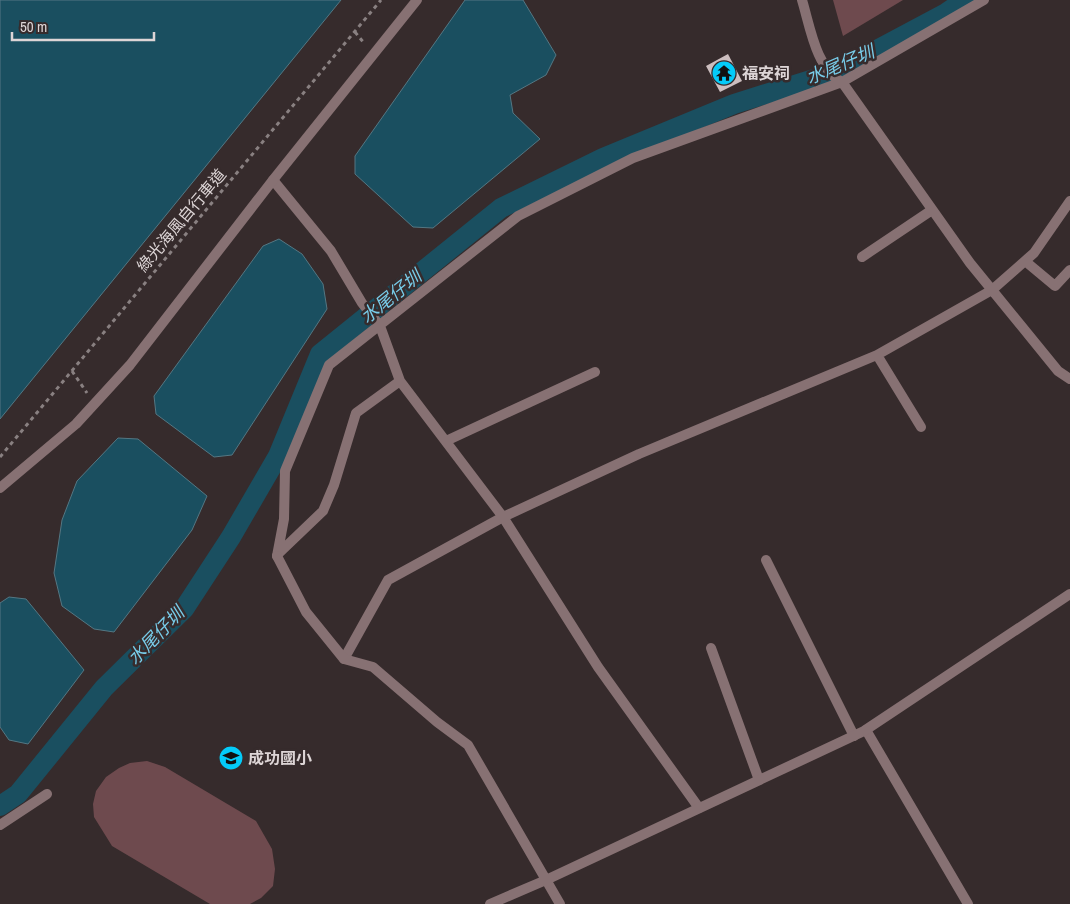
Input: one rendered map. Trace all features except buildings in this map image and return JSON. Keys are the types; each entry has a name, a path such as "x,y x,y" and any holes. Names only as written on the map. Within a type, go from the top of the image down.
{"street":[{"path":"0,488 76,424 130,365 273,180 417,0"},
{"path":"802,0 821,62 838,80 970,263 1058,371 1070,380"},
{"path":"560,904 468,745 437,722 373,667 344,659 306,612 277,556 284,520 286,471 329,365 518,216 633,158 838,80 984,0"},
{"path":"273,180 331,251 362,303 380,326 400,381 503,517 598,667 699,808"},
{"path":"344,659 388,580 503,517 639,454 877,355 992,290 1034,253 1070,201"},
{"path":"862,257 932,210"},
{"path":"1025,260 1055,286 1070,270"},
{"path":"877,355 921,428"},
{"path":"446,441 595,372"},
{"path":"277,556 323,510 334,485 356,413 400,381"},
{"path":"766,560 854,736"},
{"path":"490,904 546,880 866,730 1070,594"},
{"path":"711,648 759,780"},
{"path":"866,730 968,904"},
{"path":"0,825 48,794"}],"path":[{"name":"綠光海風自行車道","path":"0,456 382,0"},
{"path":"72,371 94,404"}],"shaded area":[{"path":"833,0 903,0 843,36"},
{"path":"147,761 165,767 256,821 272,849 275,869 273,886 261,898 250,904 210,904 112,846 94,817 93,804 96,791 106,777 119,768 130,763"}],"water":[{"path":"0,0 341,0 0,419"},
{"path":"465,0 523,0 556,55 546,75 510,95 513,113 540,139 433,228 413,227 355,174 355,156"},
{"path":"279,239 302,254 323,284 327,309 232,455 214,457 156,414 154,396 263,246"},
{"path":"118,438 138,439 207,496 192,530 114,632 94,629 62,606 54,573 62,520 77,481"},
{"path":"9,597 26,599 84,670 28,744 9,740 0,727 0,603"}],"waterway":[{"name":"水尾仔圳","path":"0,806 18,794 104,688 184,609 231,537 278,456 320,354 501,208 603,158 734,104 839,70 946,13 965,0"}],"place":[{"name":"福安祠","path":"724,73"},
{"name":"成功國小","path":"231,758"}]}
